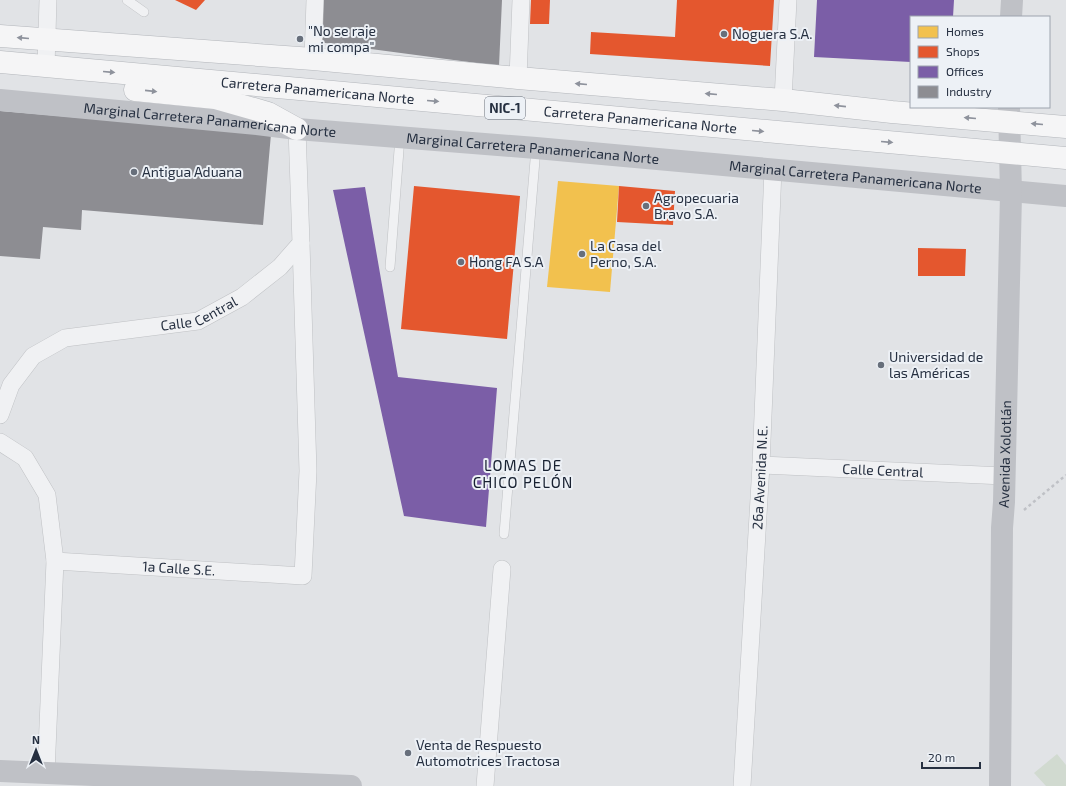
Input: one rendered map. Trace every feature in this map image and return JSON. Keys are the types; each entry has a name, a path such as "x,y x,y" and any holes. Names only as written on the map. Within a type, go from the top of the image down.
{"highway":[{"name":"NIC-1","path":"0,36 313,59 783,100 892,112 1009,114 1066,127"},
{"name":"Carretera Panamericana Norte","path":"0,62 1066,158"},
{"path":"46,67 93,86 215,98 268,112 297,129"}],"street":[{"path":"46,67 48,0"},
{"path":"313,59 315,0"},
{"path":"518,78 521,0"},
{"path":"783,100 788,0"},
{"path":"1011,16 1012,0"},
{"name":"Marginal Carretera Panamericana Norte","path":"0,100 297,129 536,148 1066,196"},
{"name":"Avenida Xolotlán","path":"1000,786 1002,528 1011,191 1009,114"},
{"path":"297,129 301,243"},
{"name":"26a Avenida N.E.","path":"742,786 761,466 774,170"},
{"name":"Calle Central","path":"0,415 11,385 33,356 65,338 198,321 242,297 280,266 301,243"},
{"name":"1a Calle S.E.","path":"55,561 303,576 308,471 301,243"},
{"path":"0,442 25,458 47,495 55,561 46,773"},
{"name":"Calle Central","path":"761,466 1004,476"},
{"path":"485,786 502,569"},
{"path":"0,771 351,786"}],"lane":[{"path":"127,0 144,12"},
{"path":"390,266 400,137"},
{"path":"504,534 536,148"}],"path":[{"path":"1002,528 1066,475"}],"shaded area":[{"path":"1057,754 1066,765 1066,786 1046,786 1034,773"}],"building: Homes":[{"name":"La Casa del Perno, S.A.","path":"558,181 619,186 610,292 547,287"}],"building: Shops":[{"path":"175,0 205,0 196,10"},
{"path":"531,0 550,0 549,24 530,24"},
{"name":"Noguera S.A.","path":"677,0 774,0 770,66 590,54 591,32 675,37"},
{"name":"Hong FA S.A","path":"414,186 520,196 507,339 401,329"},
{"name":"Agropecuaria Bravo S.A.","path":"619,186 675,191 673,225 617,222"},
{"path":"918,248 966,249 965,276 918,276"}],"building: Offices":[{"path":"817,0 954,0 953,16 910,16 910,62 814,57"},
{"path":"365,187 398,377 497,388 486,527 404,516 333,190"}],"building: Industry":[{"path":"322,0 502,0 499,66 318,42"},
{"name":"Antigua Aduana","path":"0,111 271,134 263,225 82,210 81,230 43,227 40,259 0,256"}],"place":[{"name":"Noguera S.A.","path":"724,34"},
{"name":"\"No se raje mi compa\"","path":"300,39"},
{"name":"Antigua Aduana","path":"134,172"},
{"name":"Agropecuaria Bravo S.A.","path":"646,206"},
{"name":"La Casa del Perno, S.A.","path":"582,254"},
{"name":"Hong FA S.A","path":"461,262"},
{"name":"Universidad de las Américas","path":"881,365"},
{"name":"Venta de Respuesto Automotrices Tractosa","path":"408,753"}],"district":[{"name":"LOMAS DE CHICO PELÓN","path":"523,474"}]}
